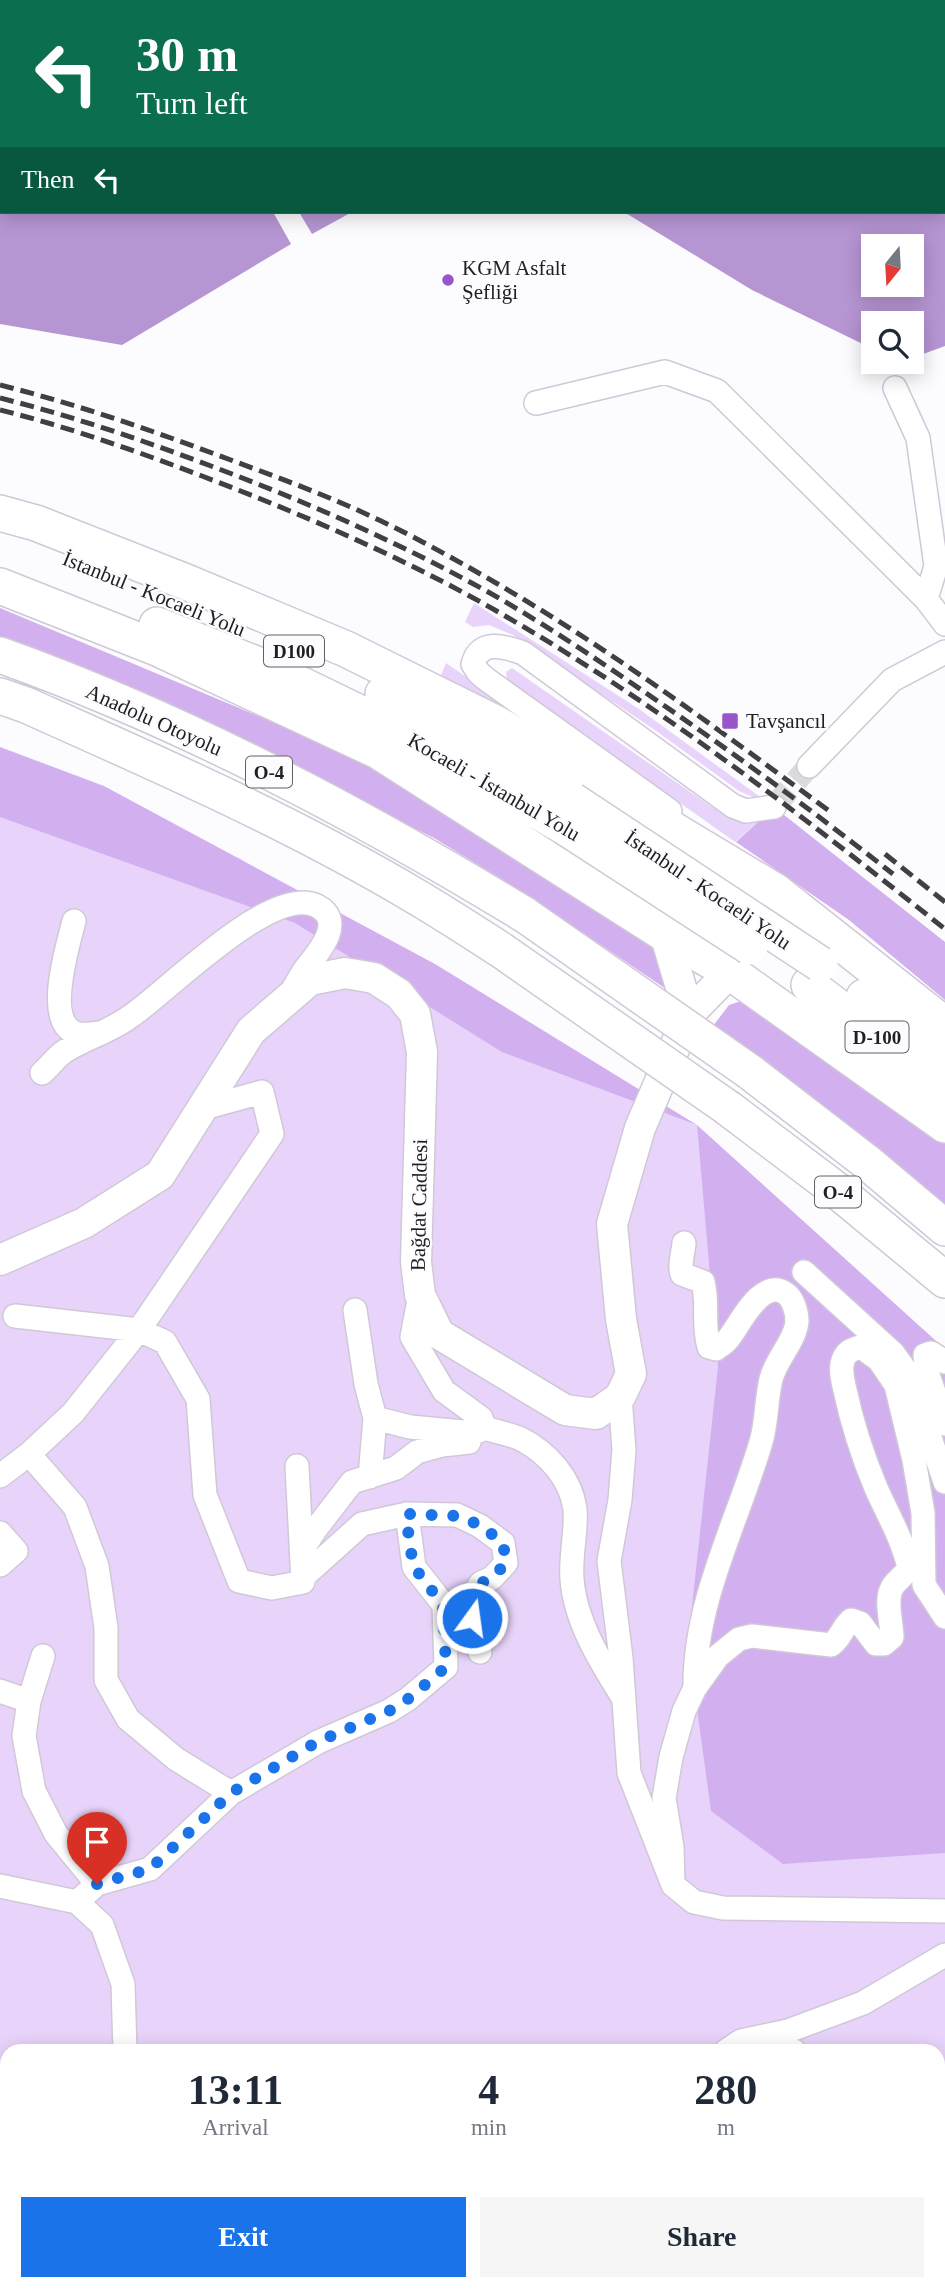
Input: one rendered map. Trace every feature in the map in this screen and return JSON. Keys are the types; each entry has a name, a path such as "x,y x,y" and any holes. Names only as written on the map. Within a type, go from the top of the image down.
{"highway":[{"path":"0,513 36,523 346,649 645,802 775,891 945,1026"},
{"name":"İstanbul - Kocaeli Yolu","path":"0,537 53,554 282,645 416,710 568,813 945,1057"},
{"name":"Kocaeli - İstanbul Yolu","path":"0,565 271,670 568,813"},
{"path":"0,586 157,648 378,751 665,934 730,972 945,1125"},
{"name":"Anadolu Otoyolu","path":"0,655 42,670 195,736 327,801 433,859 525,915 750,1072 868,1163 945,1228"},
{"name":"Anadolu Otoyolu","path":"0,696 26,705 188,778 327,847 415,895 501,950 728,1108 835,1189 945,1280"},
{"path":"645,802 608,862 611,881 622,895 665,934"},
{"path":"730,972 750,958 776,925 778,912 775,891"},
{"name":"D-100","path":"815,975 945,1089"}],"main road":[{"path":"665,934 689,1014"},
{"path":"620,1398 631,1374 621,1319 612,1224 640,1128 689,1014 730,972"},
{"name":"Bağdat Caddesi","path":"0,1260 84,1223 160,1175 251,1031 310,980 345,973 374,978 398,994 415,1014 422,1052 416,1262 420,1295 439,1334 565,1410 596,1414 620,1398"}],"street":[{"path":"536,403 665,372 717,391 926,599 945,624"},
{"path":"895,387 918,438 936,566 926,599"},
{"path":"645,802 478,673 473,664 476,654 488,646 506,647 523,653 733,806 746,811 774,807"},
{"path":"809,766 892,680 945,652"},
{"path":"43,1073 64,1051 103,1033 131,1016 244,926 282,905 304,902 316,905 325,912 330,923 329,935 287,999"},
{"path":"74,921 58,1001 62,1022 72,1032 103,1033"},
{"path":"0,1476 29,1454 73,1413 139,1330 272,1134 262,1092 204,1108"},
{"path":"684,1243 680,1267 682,1274 703,1282 707,1299 705,1332 709,1347 716,1349 728,1340 752,1304 765,1292 781,1291 787,1294 793,1303 797,1322 793,1337 777,1361 771,1379 762,1439 715,1577 701,1627 695,1662 695,1688"},
{"path":"804,1272 893,1353 909,1375 945,1482"},
{"path":"420,1295 412,1337 444,1391 481,1418 485,1428"},
{"path":"355,1310 366,1384 375,1418 370,1476"},
{"path":"15,1316 139,1330 165,1342 198,1399 205,1495 239,1581 271,1588 303,1582 298,1466"},
{"path":"673,1885 672,1847 664,1798 671,1757 684,1710 695,1688 718,1656 739,1639 752,1636 831,1645 840,1639 845,1625 851,1620 860,1623 876,1644 884,1644 892,1637 888,1597 909,1568 905,1549 876,1486 851,1415 842,1369 844,1358 850,1350 860,1347 878,1360 896,1385 914,1460 923,1513 924,1585 945,1617"},
{"path":"945,1362 931,1353 925,1355 927,1372 945,1424"},
{"path":"620,1398 624,1450 620,1500 609,1561 621,1658 628,1773 673,1885 694,1902 723,1908 945,1911"},
{"path":"375,1418 423,1429 474,1433 485,1428 521,1439 554,1464 569,1488 575,1510 572,1580 582,1619 600,1662 624,1698"},
{"path":"302,1550 352,1482 396,1468 417,1452 442,1445 475,1442 497,1445 531,1462 549,1478 553,1487"},
{"path":"29,1454 75,1507 93,1555 106,1628 106,1680 128,1719 176,1759 231,1793"},
{"path":"303,1577 362,1524 407,1514 457,1516 480,1525 503,1543 506,1563 492,1578 481,1583 475,1592 472,1618 480,1652"},
{"path":"77,1902 97,1884 150,1869 231,1793 317,1742 389,1711 408,1699 446,1667 443,1605 414,1567 407,1514"},
{"path":"0,1534 16,1551 0,1565"},
{"path":"43,1656 29,1700 23,1736 33,1791 56,1833 97,1884"},
{"path":"0,1691 29,1700"},
{"path":"0,1886 77,1902 102,1925 123,1984 125,2044"},
{"path":"742,2044 788,2032 863,2003 945,1955"}],"shaded area":[{"path":"0,214 274,214 291,244 122,345 0,324"},
{"path":"300,214 348,214 312,234"},
{"path":"627,214 945,214 945,346 924,354 924,311 861,311 861,343 752,290"},
{"path":"474,603 639,709 772,806 739,791 652,728 513,635 489,625 473,627 465,622"},
{"path":"0,608 385,769 658,944 678,997 518,889 434,838 167,705 65,660 0,637"},
{"path":"446,663 596,766 439,680"},
{"path":"512,668 712,807 741,822 773,806 735,842 507,680 506,672"},
{"path":"0,747 104,786 435,964 697,1125 502,1052 295,923 0,817"},
{"path":"0,778 239,858 475,1019 697,1125 781,1258 945,1813 945,2044 0,2044"},
{"path":"774,807 945,942 945,1000 849,920 736,842"},
{"path":"744,1000 945,1134 945,1205 839,1118 713,1026 729,1005"},
{"path":"697,1125 945,1349 945,1853 783,1864 711,1811 688,1643 718,1367"}],"tunnel":[{"path":"774,807 809,766"}],"railway":[{"path":"0,385 186,443 317,493 409,535 453,558 583,636 667,693 832,813"},
{"path":"0,398 107,429 247,480 353,524 490,593 576,646 719,744 893,874"},
{"path":"0,410 102,440 238,490 382,552 452,586 547,641 664,717 835,842 945,929"},
{"path":"885,854 945,902"}],"place":[{"name":"KGM Asfalt Şefliği","path":"448,280"},
{"name":"Tavşancıl","path":"730,721"}],"route":[{"path":"97,1884 150,1869 231,1793 317,1742 389,1711 408,1699 446,1667 443,1605 414,1567 407,1514 457,1516 480,1525 503,1543 506,1563 492,1578 481,1583 475,1592 472,1618"}]}
